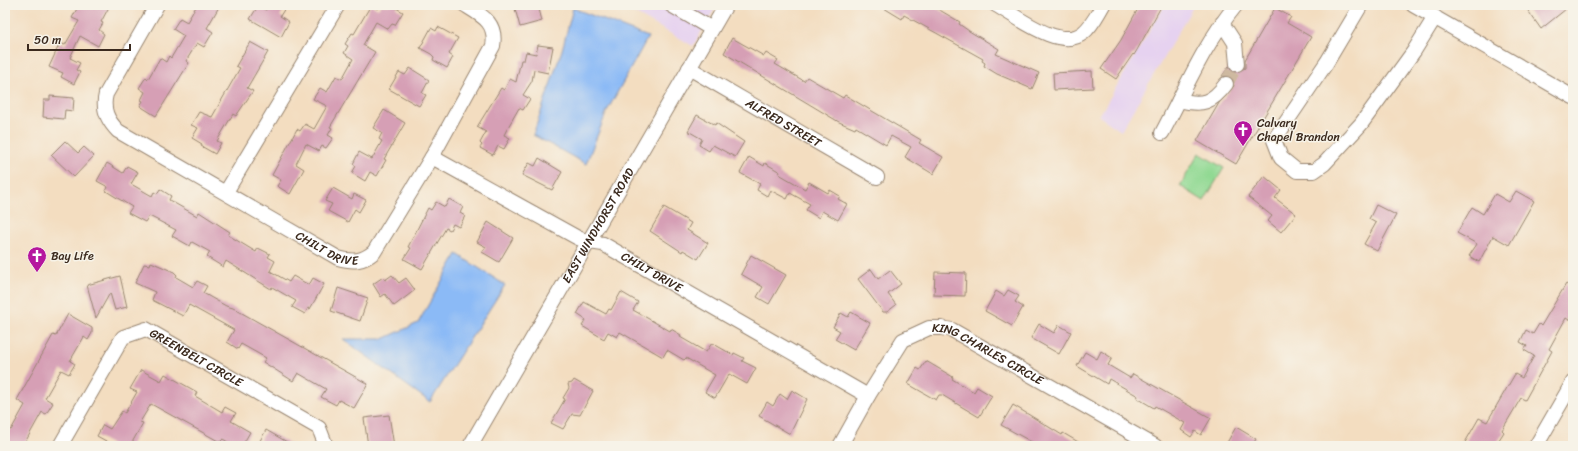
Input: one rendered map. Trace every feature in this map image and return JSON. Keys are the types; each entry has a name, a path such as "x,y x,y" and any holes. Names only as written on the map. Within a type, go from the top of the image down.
{"street":[{"name":"CHILT DRIVE","path":"157,5 106,94 104,102 109,123 118,131 338,258 358,261 367,258 374,252 432,157 493,46 495,36 487,20 465,5"},
{"path":"226,192 338,5"},
{"path":"671,5 712,29"},
{"name":"EAST WINDHORST ROAD","path":"470,446 726,5"},
{"path":"996,5 1051,36 1061,39 1072,39 1083,34 1090,27 1103,5"},
{"path":"1162,133 1196,65 1222,23 1236,5"},
{"path":"1362,5 1310,89 1274,140 1282,158 1297,171 1314,171 1324,164 1361,124 1414,51 1435,17"},
{"path":"1413,5 1573,98"},
{"path":"1222,23 1235,43 1237,51 1237,64"},
{"name":"ALFRED STREET","path":"689,68 877,177"},
{"path":"1179,100 1198,104 1205,102 1214,97 1226,84"},
{"name":"CHILT DRIVE","path":"432,157 589,242 603,244 868,396"},
{"name":"GREENBELT CIRCLE","path":"60,446 123,337 146,328 319,428 326,446"},
{"name":"KING CHARLES CIRCLE","path":"840,446 868,396 903,340 929,328 952,330 1155,446"},
{"path":"1536,446 1573,382"}],"shaded area":[{"path":"620,5 717,5 693,46"},
{"path":"1165,5 1194,5 1121,131 1099,116"}],"green space":[{"path":"1199,153 1224,168 1204,201 1180,186"}],"water":[{"path":"573,8 648,37 607,111 586,164 533,135 562,50"},
{"path":"457,254 505,285 430,402 343,339 383,339 418,323"}],"building":[{"path":"79,5 110,5 101,22 103,23 99,30 104,34 98,46 80,36 70,58 80,63 76,70 80,72 74,84 61,77 63,73 49,67 60,43 65,45 79,21 72,18"},
{"path":"197,5 220,5 207,28 213,32 204,47 197,43 186,61 189,63 156,116 140,106 145,92 139,88 146,77 148,79 160,58 166,62 169,56 171,58 184,36 173,29 180,18 187,22"},
{"path":"269,5 287,5 280,16 289,22 281,37 250,19 258,6 266,10"},
{"path":"371,5 378,9 381,5 398,5 396,8 403,12 395,25 392,24 388,29 376,22 363,45 375,52 330,127 332,128 328,135 333,138 326,148 322,146 319,151 306,144 296,164 304,169 290,194 277,186 281,180 272,175 297,129 300,131 305,124 314,129 327,106 313,99 320,88 327,92 336,76 342,79 353,59 344,53 348,46 345,44 352,33 354,34"},
{"path":"514,5 538,5 542,21 520,27"},
{"path":"879,5 931,5 960,22 959,24 969,31 999,49 996,54 1039,73 1032,89 997,74 984,66 985,63 982,61 983,59 904,15 902,19"},
{"path":"1140,5 1162,5 1134,55 1133,54 1116,79 1101,69 1121,40"},
{"path":"1524,5 1571,5 1541,29"},
{"path":"1275,8 1291,17 1287,23 1311,37 1236,164 1197,141 1219,103 1234,86 1231,77 1222,76 1229,66 1233,72 1237,72 1245,68 1245,60"},
{"path":"438,27 458,38 449,54 453,57 447,68 433,60 434,57 431,54 420,48 431,28 436,31"},
{"path":"732,38 764,56 766,53 778,60 775,64 804,81 807,77 843,98 845,95 921,140 919,143 943,157 933,174 905,157 911,147 891,136 886,145 856,127 855,129 839,122 724,53"},
{"path":"250,42 268,52 247,88 253,91 236,116 233,114 217,141 221,143 215,154 201,146 202,144 192,138 198,128 191,125 199,112 212,117 240,68 236,66"},
{"path":"538,45 553,47 548,73 534,70 532,81 523,95 530,99 523,110 519,108 507,129 504,135 510,138 504,149 498,146 493,155 480,148 482,145 480,143 486,132 477,127 501,88 504,90 510,79 516,82 521,60 524,60 526,52 536,54"},
{"path":"410,68 429,80 422,93 426,95 419,106 389,89 399,72 405,75"},
{"path":"1092,71 1093,88 1054,90 1053,73"},
{"path":"50,96 74,98 73,111 65,110 64,119 43,117 44,100 50,100"},
{"path":"384,110 405,123 384,159 386,160 377,176 370,172 365,181 352,173 356,166 353,164 359,152 372,159 382,141 379,139 382,133 373,128"},
{"path":"697,115 715,125 716,123 744,142 735,157 713,145 709,151 699,145 702,139 688,131"},
{"path":"65,141 78,153 84,147 94,156 74,177 51,155"},
{"path":"749,157 764,166 765,163 780,172 779,174 805,189 809,182 828,193 830,190 840,196 838,199 847,204 838,220 822,211 819,218 806,210 810,204 790,193 787,199 770,190 767,196 757,190 760,184 740,173"},
{"path":"539,158 562,172 552,190 522,175 529,163 535,166"},
{"path":"107,163 123,173 127,166 138,172 131,184 152,196 154,192 157,194 160,189 171,196 169,200 197,216 199,212 230,232 228,235 256,252 258,248 270,254 268,257 275,261 270,271 289,282 293,276 309,285 313,278 324,284 310,309 308,308 305,314 292,307 296,301 272,287 271,289 226,261 223,267 207,257 210,252 192,242 190,246 172,236 176,230 149,216 145,222 128,213 132,207 106,191 108,187 97,181"},
{"path":"1264,176 1281,190 1275,198 1296,214 1281,232 1268,221 1272,216 1248,197"},
{"path":"333,188 352,199 354,194 366,200 359,212 355,209 348,222 328,211 332,204 325,201"},
{"path":"1516,191 1534,201 1509,245 1493,236 1479,262 1469,256 1477,244 1457,233 1472,207 1483,214 1495,194 1509,202"},
{"path":"449,199 463,207 460,213 465,216 459,227 453,224 450,230 446,228 422,269 404,259 411,248 408,247 428,208 431,210 436,202 445,207"},
{"path":"1376,205 1396,215 1377,251 1364,244 1376,223 1369,219"},
{"path":"664,207 691,223 687,230 708,243 698,259 683,250 682,252 650,231"},
{"path":"488,222 513,238 499,262 482,252 486,247 477,242"},
{"path":"751,255 786,275 769,304 757,297 763,287 741,274"},
{"path":"151,262 174,272 177,275 176,277 193,287 197,281 207,286 203,293 226,306 233,308 368,384 354,408 339,400 336,405 321,397 326,389 298,373 293,381 263,362 266,358 241,344 238,349 227,342 234,330 189,305 183,316 152,300 155,292 135,283 144,264 150,265"},
{"path":"871,269 878,279 890,270 901,284 888,294 896,305 887,312 883,312 858,279"},
{"path":"935,272 966,273 965,296 934,295"},
{"path":"392,275 399,283 406,278 415,290 394,306 385,294 381,297 373,284 383,277 385,280"},
{"path":"120,276 127,307 115,310 110,293 96,318 87,285"},
{"path":"1566,284 1573,288 1573,312 1569,320 1566,318 1549,349 1552,351 1525,400 1521,398 1502,430 1504,432 1495,446 1463,446 1479,418 1487,422 1515,374 1522,378 1534,356 1524,350 1527,346 1520,342 1526,330 1533,334 1539,324 1541,326"},
{"path":"338,288 368,298 360,321 331,311"},
{"path":"1008,290 1019,296 1015,302 1023,307 1012,326 985,311 996,291 1004,296"},
{"path":"621,292 638,302 633,310 670,331 671,329 681,335 680,337 706,352 712,343 733,355 734,353 744,358 742,361 756,368 747,384 729,374 715,398 705,392 715,375 686,358 684,360 667,350 663,357 620,332 617,337 608,332 604,339 582,326 586,320 577,314 584,302 606,314 609,309 611,310"},
{"path":"851,312 870,323 854,350 835,339 840,331 833,327 841,313 848,317"},
{"path":"68,314 92,328 92,333 88,340 84,337 70,361 75,364 69,374 61,370 45,398 53,403 46,414 42,412 23,446 5,446 5,427 11,430 25,405 17,400 53,335 56,336"},
{"path":"1039,324 1054,333 1059,325 1071,332 1059,354 1031,338"},
{"path":"1101,351 1112,358 1108,365 1130,378 1133,374 1211,418 1201,435 1195,431 1191,437 1181,430 1185,423 1155,406 1154,408 1137,398 1138,396 1109,379 1107,384 1077,366 1085,352 1097,359"},
{"path":"926,361 953,377 952,379 974,392 977,387 992,396 979,417 942,395 939,395 936,400 908,384 917,368 920,370"},
{"path":"141,370 161,381 165,374 197,392 195,396 222,412 225,407 236,413 231,421 250,432 242,446 234,446 223,439 220,442 151,404 140,422 143,423 130,446 115,446 97,436 103,425 110,429 122,411 125,413 137,392 130,389"},
{"path":"574,380 593,391 580,415 572,414 563,429 551,423 565,399 563,398 569,388 568,384 572,383"},
{"path":"792,390 807,399 790,434 759,416 767,402 773,406 780,394 787,399"},
{"path":"1013,405 1062,435 1063,433 1085,446 1039,446 1001,425"},
{"path":"389,415 394,446 368,446 364,418"},
{"path":"1236,427 1256,439 1252,446 1225,446"},
{"path":"266,430 294,446 257,446"}],"tunnel":[{"path":"1226,84 1237,64"}],"place":[{"name":"Calvary Chapel Brandon","path":"1243,147"},
{"name":"Bay Life","path":"37,273"}]}
